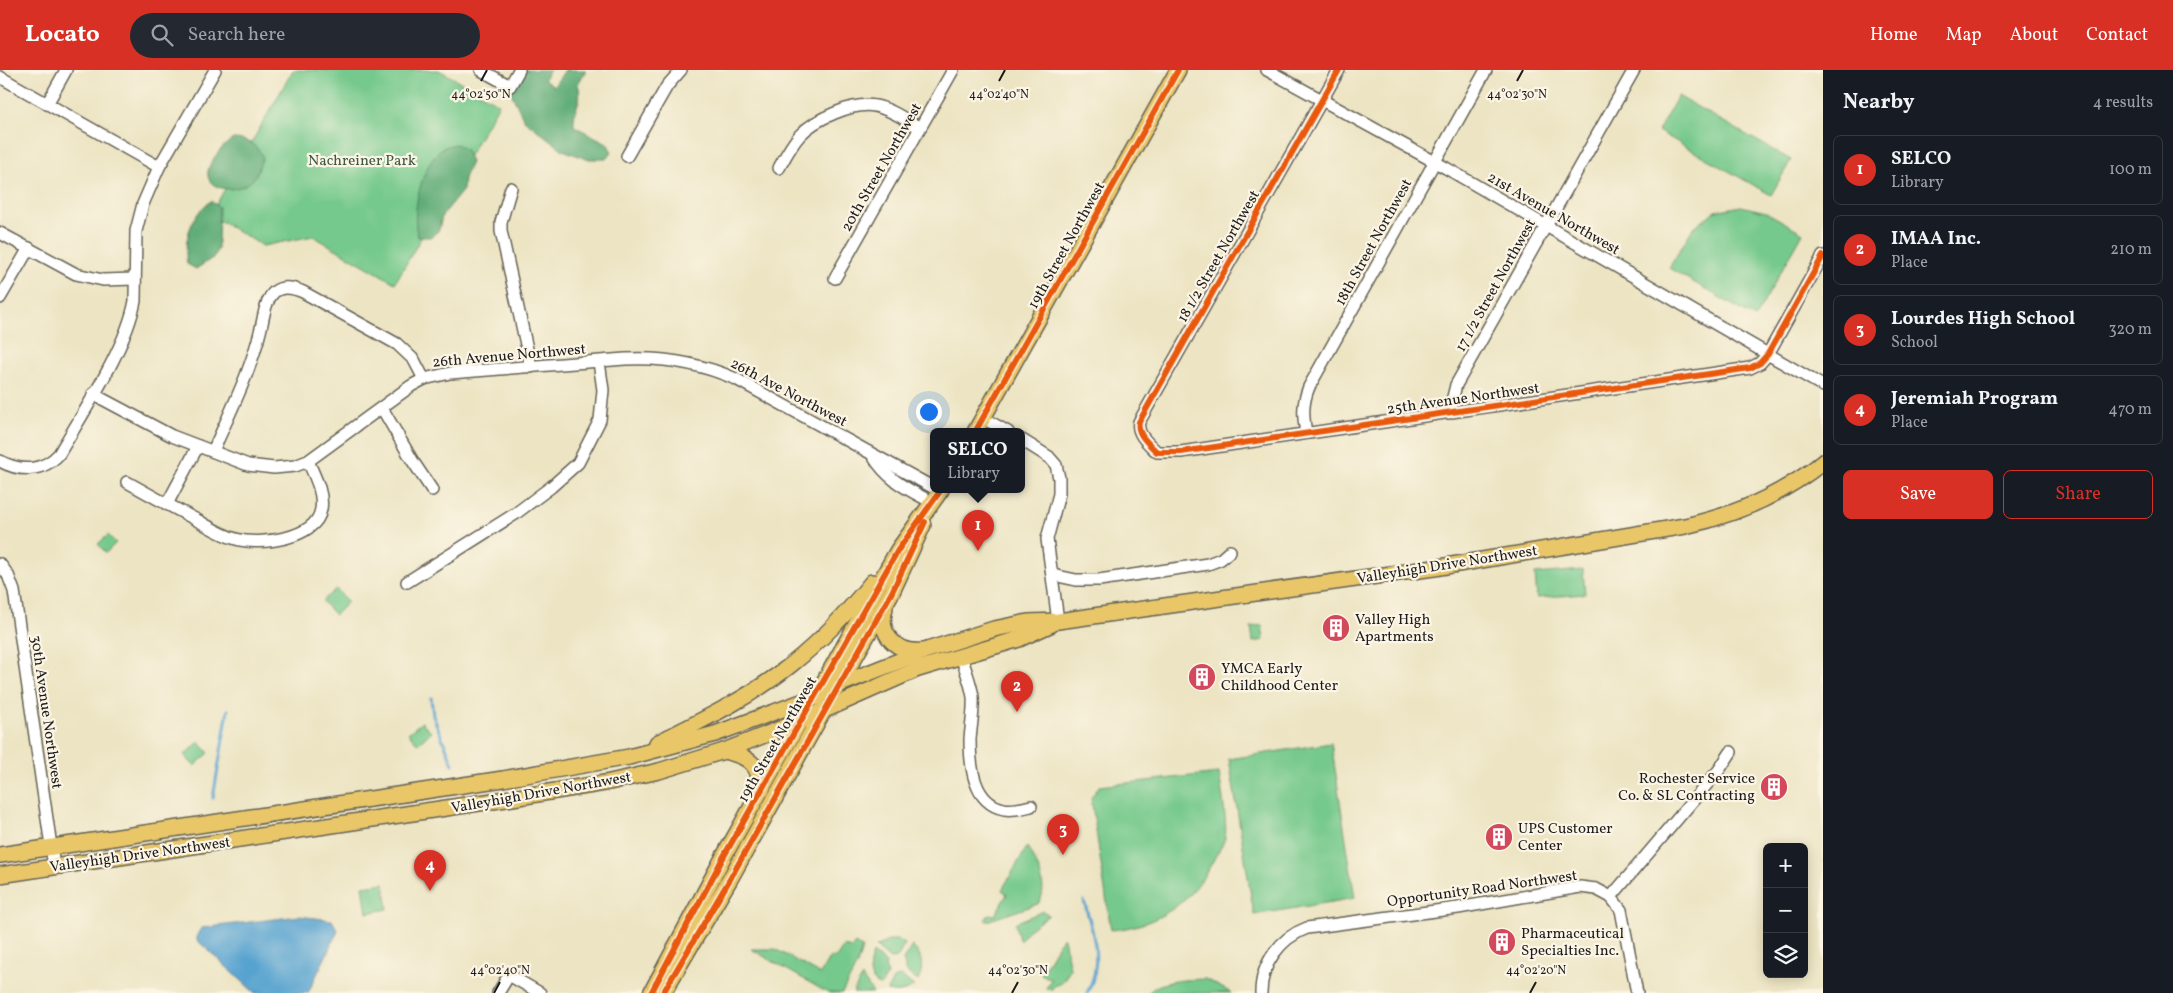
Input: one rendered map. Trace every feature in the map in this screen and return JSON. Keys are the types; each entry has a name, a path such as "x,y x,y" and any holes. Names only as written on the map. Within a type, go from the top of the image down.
{"main road":[{"name":"19th Street Northwest","path":"978,428 1178,70"},
{"name":"Valleyhigh Drive Northwest","path":"0,855 503,779 629,757 715,734 815,697 838,685 927,650 994,629 1028,622 1058,621 1434,568 1685,526 1725,516 1753,504 1823,462"},
{"name":"19th Street Northwest","path":"651,993 800,721 898,550 936,493"},
{"name":"19th Street Northwest","path":"662,993 730,879 892,592 912,553 937,493"},
{"path":"629,757 717,713 762,686 793,664 845,615 898,550"},
{"path":"892,592 882,619 887,637 903,648 913,651 927,650"},
{"name":"Valleyhigh Drive Northwest","path":"0,875 605,783 659,771 724,751 800,721 918,669 1019,639 1058,621"},
{"path":"724,751 750,761 757,770 762,790"}],"street":[{"path":"47,104 66,70"},
{"path":"0,461 14,468 36,468 48,463 59,454 93,394 130,323 135,301 136,232 150,186 215,70"},
{"path":"481,70 510,86 519,70"},
{"path":"627,156 666,86 681,70"},
{"name":"20th Street Northwest","path":"835,278 953,70"},
{"name":"21st Avenue Northwest","path":"1267,70 1546,225 1823,386"},
{"name":"18 1/2 Street Northwest","path":"1157,452 1137,428 1139,422 1339,70"},
{"name":"18th Street Northwest","path":"1306,433 1302,411 1309,387 1486,70"},
{"name":"17 1/2 Street Northwest","path":"1448,413 1456,386 1634,70"},
{"path":"0,77 160,167"},
{"path":"779,168 791,148 806,130 846,108 875,106 892,112 920,128"},
{"path":"510,188 501,222 501,238 531,366"},
{"path":"0,232 63,268 82,276 103,280 135,279"},
{"path":"0,298 29,248"},
{"path":"1768,354 1823,256"},
{"path":"213,451 253,359 265,309 273,293 280,288 303,292 397,344 414,360 424,378"},
{"name":"25th Avenue Northwest","path":"1157,452 1181,452 1736,372 1760,363 1768,354"},
{"name":"26th Ave Northwest","path":"599,362 658,359 689,363 717,371 736,379 872,454 881,469 896,482 930,490"},
{"path":"407,582 515,514 551,487 578,462 600,420 603,390 599,362"},
{"name":"26th Avenue Northwest","path":"93,394 159,430 235,461 260,468 295,466 308,461 424,378 450,373 599,362"},
{"path":"382,408 432,490"},
{"path":"984,418 1001,428"},
{"path":"1025,442 1049,457 1056,465 1059,478 1059,494 1047,539 1058,621"},
{"path":"166,504 198,446"},
{"path":"127,482 236,540 258,542 297,535 314,524 321,509 319,490 308,461"},
{"path":"1053,575 1076,580 1099,580 1208,564 1220,559 1230,551"},
{"name":"30th Avenue Northwest","path":"0,564 8,575 14,591 54,866"},
{"path":"961,656 973,698 970,740 972,764 977,787 988,802 997,807 1006,810 1031,806"},
{"path":"1638,993 1625,920 1621,910 1611,898 1719,770 1731,752"},
{"name":"Opportunity Road Northwest","path":"1262,993 1263,978 1269,962 1281,944 1289,937 1307,928 1458,908 1580,887 1596,889 1611,898"},
{"path":"498,993 509,975 540,993"}],"green space":[{"name":"Nachreiner Park","path":"293,70 439,70 499,104 395,283 313,236 263,246 210,215"},
{"path":"520,70 550,70 544,79 554,86 565,70 586,70 578,84 580,95 574,126 607,143 612,152 606,159 586,159 563,150 524,120 511,93 511,85"},
{"path":"1678,96 1791,160 1771,195 1658,131"},
{"path":"233,139 251,143 263,156 254,178 247,184 238,188 219,188 212,184 208,177 208,169 218,152"},
{"path":"456,144 466,150 471,162 464,178 463,190 442,216 439,230 431,237 418,237 416,228 417,203 423,178 434,156 446,146"},
{"path":"211,201 219,207 218,249 214,257 196,269 187,264 186,246 190,229 198,213"},
{"path":"1741,206 1766,212 1803,233 1755,318 1669,268 1693,228 1715,211"},
{"path":"108,535 116,543 106,553 98,544"},
{"path":"1583,570 1585,594 1537,598 1535,574"},
{"path":"336,589 348,602 335,615 322,601"},
{"path":"1262,625 1264,640 1253,642 1251,627"},
{"path":"422,722 431,732 418,744 408,733"},
{"path":"199,742 209,753 194,766 184,755"},
{"path":"1331,743 1355,898 1254,915 1229,759"},
{"path":"1219,773 1226,833 1221,847 1204,876 1194,889 1171,910 1144,923 1128,928 1111,930 1091,798 1099,786"},
{"path":"1027,847 1035,860 1041,876 1043,891 1038,904 987,921 985,920 989,914 995,915 1007,894 1002,890"},
{"path":"384,883 388,909 367,913 363,886"},
{"path":"1043,911 1049,915 1027,931 1019,940 1015,923"},
{"path":"1062,938 1064,938 1070,969 1062,983 1054,986 1051,990 1046,988 1051,979 1041,974"},
{"path":"890,940 898,940 905,944 897,958 890,959 876,947"},
{"path":"855,943 862,948 857,965 842,993 828,993 751,949 775,949 820,974 830,957 836,958 844,946 851,948"},
{"path":"912,946 920,958 922,967 918,981 905,971 903,960"},
{"path":"873,953 886,963 885,968 888,974 881,986 873,980 870,972"},
{"path":"901,976 914,986 901,992 887,991 893,979"},
{"path":"862,977 873,993 853,993"},
{"path":"1205,979 1232,993 1148,993 1153,988 1167,983"}],"water":[{"path":"299,916 332,920 338,931 308,993 255,993 197,940 197,935 201,928"}],"waterway":[{"path":"431,698 433,716 453,764"},
{"path":"213,798 228,710"},
{"path":"1084,901 1091,924 1096,959 1092,982 1087,993"}],"cycle path":[{"path":"977,428 1178,70"},
{"path":"1339,70 1139,422 1141,435 1157,452 1181,452 1750,368 1760,363 1768,354 1823,256"},
{"path":"651,993 724,856 898,550 939,493"},
{"path":"663,993 730,879 892,592 925,522"}],"place":[{"name":"SELCO","path":"978,551"},
{"name":"Valley High Apartments","path":"1336,628"},
{"name":"YMCA Early Childhood Center","path":"1202,677"},
{"name":"IMAA Inc.","path":"1017,712"},
{"name":"Rochester Service Co. & SL Contracting","path":"1774,787"},
{"name":"UPS Customer Center","path":"1499,837"},
{"name":"Lourdes High School","path":"1063,855"},
{"name":"Jeremiah Program","path":"430,891"},
{"name":"Pharmaceutical Specialties Inc.","path":"1502,942"}]}
